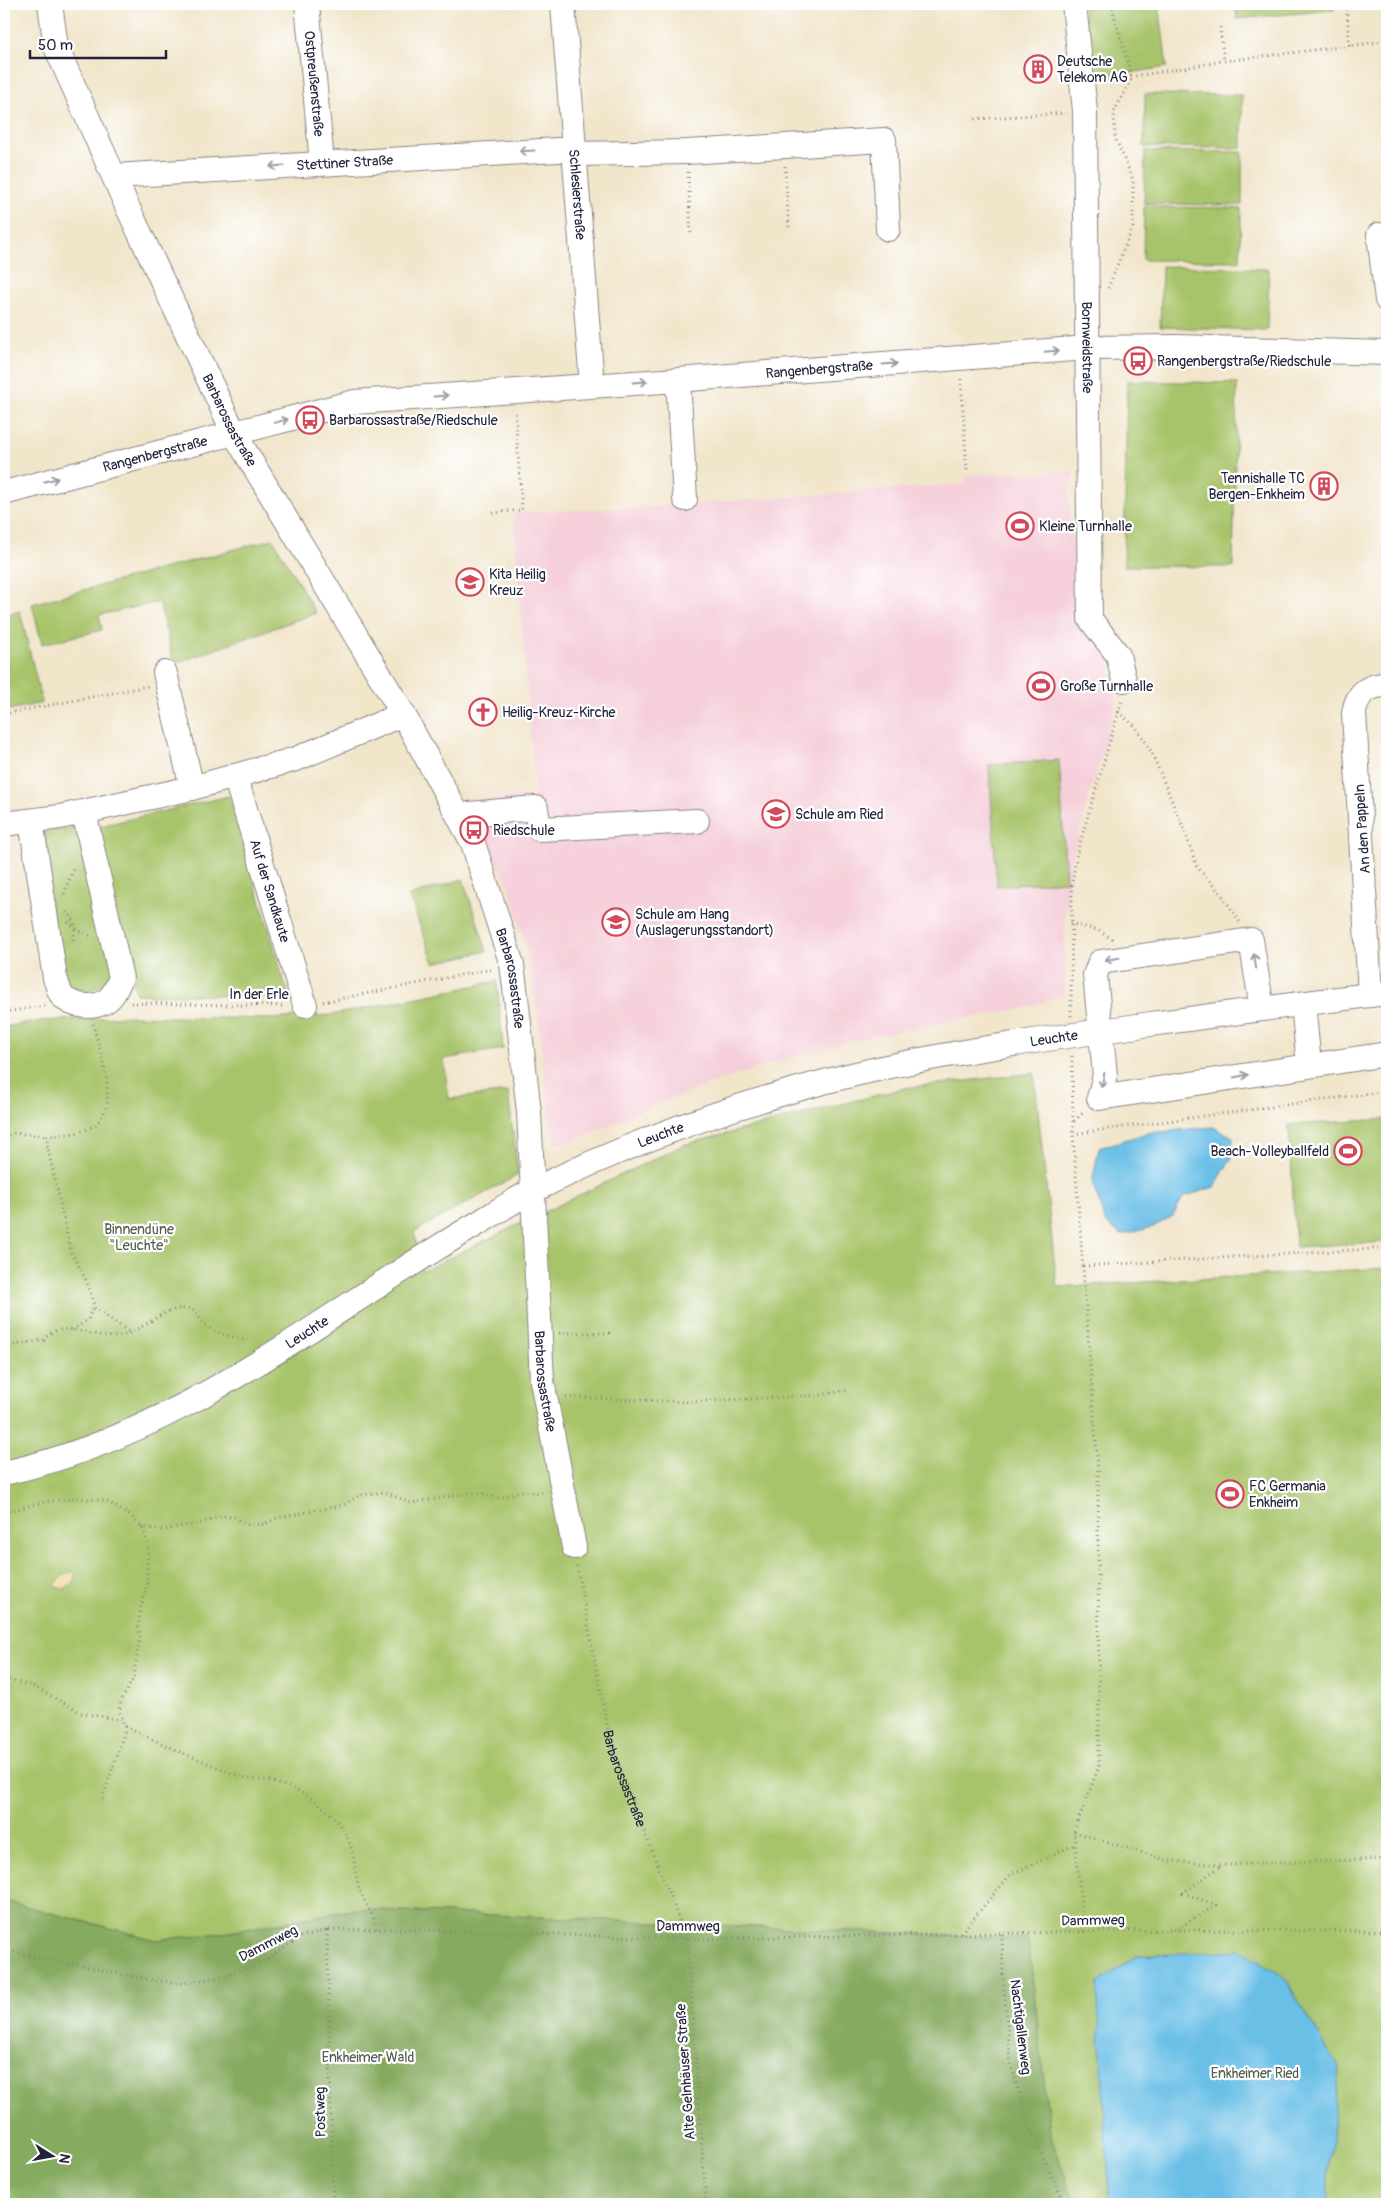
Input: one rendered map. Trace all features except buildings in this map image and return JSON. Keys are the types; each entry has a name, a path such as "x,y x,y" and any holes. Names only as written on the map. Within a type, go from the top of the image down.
{"street":[{"name":"Barbarossastraße","path":"50,4 56,47 186,336 234,433 402,714 473,843 512,965 529,1112 542,1381 574,1547"},
{"name":"Ostpreußenstraße","path":"307,4 322,163"},
{"name":"Schlesierstraße","path":"563,4 576,151 592,386"},
{"name":"Bornweidstraße","path":"1074,4 1085,111 1090,619 1118,655 1124,680"},
{"name":"Stettiner Straße","path":"114,176 322,163 576,151 687,152 884,140 888,229"},
{"path":"1380,235 1387,300"},
{"name":"Rangenbergstraße","path":"4,493 354,402 678,380 1087,348 1177,347 1387,353"},
{"path":"678,380 686,499"},
{"path":"166,678 192,788"},
{"name":"An den Pappeln","path":"1379,994 1354,713 1356,704 1363,691 1369,687 1387,685"},
{"path":"4,824 84,812 192,788 296,759 402,714"},
{"name":"Auf der Sandkaute","path":"234,776 305,1005"},
{"path":"458,815 536,808 538,828 697,821"},
{"path":"31,821 55,978 62,996 75,1004 89,1006 106,1001 116,991 121,978 84,812"},
{"path":"1262,1009 1251,940 1106,959 1100,962 1096,967 1105,1075 1099,1098 1387,1054"},
{"name":"Leuchte","path":"4,1473 51,1461 106,1443 148,1425 193,1402 263,1361 432,1251 532,1191 628,1148 770,1097 822,1082 970,1052 1101,1031 1379,994"},
{"path":"1303,1004 1309,1065"}],"path":[{"path":"1107,292 1133,227 1133,180 1115,137 1114,112 1132,78 1111,4"},
{"path":"1346,4 1350,47"},
{"path":"1220,27 1224,61"},
{"path":"1082,86 1224,61 1387,41"},
{"path":"976,119 1085,111"},
{"path":"784,145 789,230"},
{"path":"687,152 691,236"},
{"path":"960,359 967,470"},
{"path":"493,513 522,510 513,391"},
{"path":"4,714 166,678"},
{"path":"1071,1017 1070,923 1072,884 1077,853 1118,712 1124,680"},
{"path":"1118,712 1135,726 1151,751 1185,832 1197,867 1239,918 1244,941"},
{"path":"62,897 72,875 75,862"},
{"path":"63,907 73,919 76,928 71,947"},
{"path":"46,925 59,920 89,936 109,929"},
{"path":"1070,923 1097,930 1108,936 1119,943 1130,957"},
{"name":"In der Erle","path":"126,1003 267,1007 305,1005 512,965"},
{"path":"4,1012 53,1006"},
{"path":"4,1137 13,1133 46,1136 78,1132 102,1120 109,1096 89,1006"},
{"path":"1072,1054 1073,1134 1098,1469 1099,1766 1074,1832 1084,1932"},
{"path":"1073,1134 1387,1091"},
{"path":"46,1136 48,1153 58,1185 70,1252 87,1282 94,1305 100,1313 129,1332"},
{"path":"1083,1266 1387,1248"},
{"path":"71,1330 88,1320 94,1305"},
{"path":"4,1347 44,1340 50,1332 57,1330 71,1330 104,1337 122,1336 177,1307 194,1310 201,1323 207,1328 255,1342"},
{"path":"539,1333 614,1332"},
{"path":"546,1399 578,1396 688,1402 716,1399 800,1397 847,1390"},
{"path":"141,1527 162,1530 201,1523 223,1516 234,1517 248,1526 264,1524 277,1518 343,1505 360,1495 384,1492 412,1503 469,1493 481,1493 499,1498 520,1491 538,1493 562,1486"},
{"path":"4,1512 45,1502 78,1498 106,1501 131,1516 141,1527 148,1546 146,1586 138,1628 140,1638 133,1679 121,1701 119,1711 125,1726 197,1760 244,1778 285,1785 309,1796 343,1829 354,1852 355,1870 361,1893 376,1922 376,1929"},
{"name":"Barbarossastraße","path":"574,1547 612,1751 687,1939"},
{"path":"4,1679 33,1686 82,1712 122,1720"},
{"path":"101,1804 120,1750 125,1726"},
{"path":"1074,1832 1170,1861 1222,1865 1387,1859"},
{"path":"960,1934 1011,1874 1074,1845"},
{"path":"1177,1930 1216,1905 1183,1893 1222,1865"},
{"name":"Dammweg","path":"4,1950 132,1977 181,1983 223,1977 262,1962 300,1937 328,1930 376,1929 687,1939 1177,1930 1387,1931"},
{"name":"Postweg","path":"328,1930 333,2204"},
{"name":"Nachtigallenweg","path":"1002,1933 1002,1977 1011,2066 1031,2131 1065,2204"},
{"name":"Alte Gelnhäuser Straße","path":"687,1939 706,2204"}],"shaded area":[{"name":"Schule am Ried","path":"1075,472 1073,480 1068,485 1078,618 1110,662 1112,691 1116,691 1116,694 1115,708 1073,853 1065,918 1065,995 1025,1008 868,1037 793,1057 716,1082 643,1110 570,1143 558,1143 552,1133 531,966 510,891 507,881 462,802 535,795 513,513 648,507 967,484 966,475"}],"green space":[{"path":"1083,4 1159,4 1167,67 1092,79"},
{"path":"1235,4 1334,4 1334,10 1237,19"},
{"path":"1145,94 1242,95 1242,148 1144,147"},
{"path":"1145,151 1242,152 1242,205 1144,204"},
{"path":"1144,207 1241,208 1240,261 1143,260"},
{"path":"1162,266 1269,269 1267,330 1160,327"},
{"path":"1127,381 1237,383 1233,567 1124,566"},
{"path":"273,539 316,613 174,664 159,602 99,615 102,630 42,644 32,604"},
{"path":"20,611 42,703 4,711 4,615"},
{"path":"1059,760 1066,881 997,886 989,765"},
{"path":"229,796 289,997 136,994 96,827"},
{"path":"82,826 113,968 106,983 86,992 65,986 38,833"},
{"path":"463,879 487,951 434,963 409,896"},
{"name":"Binnendüne \"Leuchte\"","path":"497,981 503,1049 444,1059 449,1099 508,1092 518,1175 414,1232 422,1271 683,1145 904,1088 1034,1073 1057,1287 1387,1268 1387,2204 1075,2204 1050,2134 1028,1939 356,1909 230,1932 156,1940 4,1901 4,1027 40,1021 132,1016 268,1019 332,1015"},
{"path":"1387,1119 1387,1242 1296,1247 1289,1125"},
{"name":"Enkheimer Wald","path":"4,1901 156,1940 230,1932 356,1909 1028,1939 1050,2134 1075,2204 4,2204"}],"sand":[{"path":"73,1571 76,1575 73,1583 64,1589 57,1588 55,1585 61,1577"}],"water":[{"path":"1213,1127 1233,1137 1231,1159 1214,1187 1183,1197 1173,1216 1153,1227 1121,1235 1106,1223 1092,1182 1099,1148 1147,1133"},
{"name":"Enkheimer Ried","path":"1242,1950 1285,1978 1339,2068 1328,2170 1328,2204 1110,2204 1097,1984 1136,1956"}],"place":[{"name":"Deutsche Telekom AG","path":"1038,69"},
{"name":"Rangenbergstraße/Riedschule","path":"1138,361"},
{"name":"Barbarossastraße/Riedschule","path":"310,420"},
{"name":"Tennishalle TC Bergen-Enkheim","path":"1324,486"},
{"name":"Kleine Turnhalle","path":"1020,526"},
{"name":"Kita Heilig Kreuz","path":"470,582"},
{"name":"Große Turnhalle","path":"1041,686"},
{"name":"Heilig-Kreuz-Kirche","path":"483,712"},
{"name":"Schule am Ried","path":"776,814"},
{"name":"Riedschule","path":"474,830"},
{"name":"Schule am Hang (Auslagerungsstandort)","path":"616,922"},
{"name":"Beach-Volleyballfeld","path":"1348,1151"},
{"name":"FC Germania Enkheim","path":"1230,1494"}]}
